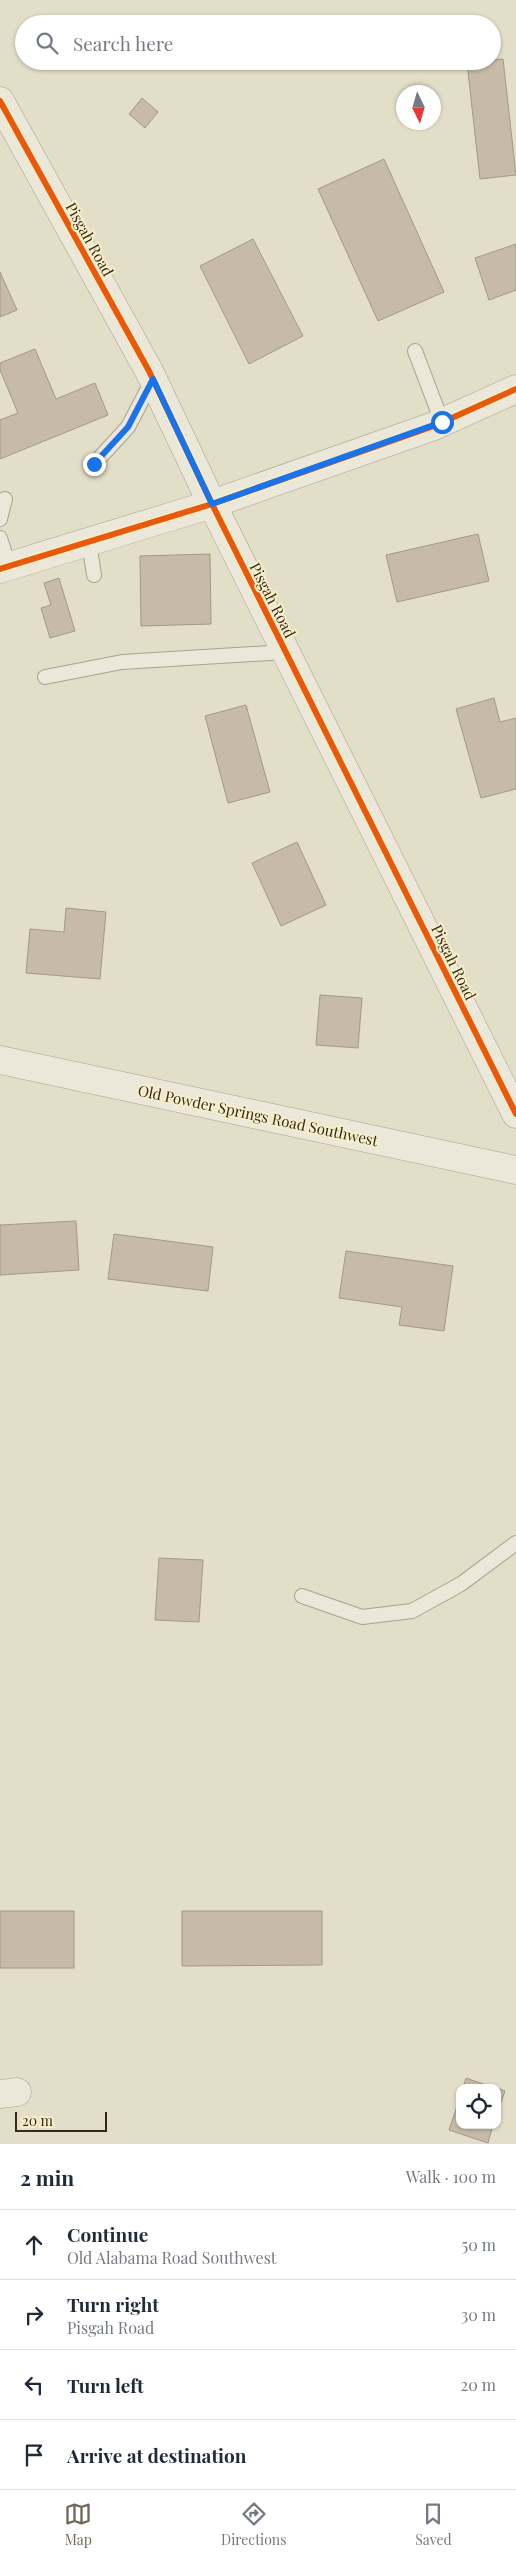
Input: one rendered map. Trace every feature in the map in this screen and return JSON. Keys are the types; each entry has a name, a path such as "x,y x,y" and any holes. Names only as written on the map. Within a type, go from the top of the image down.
{"street":[{"name":"Pisgah Road","path":"0,101 153,379 212,504 516,1114"},
{"path":"5,568 212,504 442,422 516,389"},
{"name":"Old Powder Springs Road Southwest","path":"0,1060 516,1170"}],"lane":[{"path":"415,350 442,422"},
{"path":"94,464 128,427 153,379"},
{"path":"0,519 5,499"},
{"path":"0,538 5,568"},
{"path":"89,542 94,575"},
{"path":"46,677 122,662 286,652"},
{"path":"302,1596 362,1617 412,1611 461,1584 516,1543"}],"building":[{"path":"501,59 503,59 516,175 480,179 468,70 501,70"},
{"path":"142,98 158,112 145,128 129,114"},
{"path":"384,159 444,292 378,321 318,189"},
{"path":"253,239 303,336 249,364 200,266"},
{"path":"516,244 516,290 489,300 475,258"},
{"path":"0,272 17,310 0,317"},
{"path":"35,349 56,399 95,383 108,415 0,459 0,420 18,413 0,370 0,363"},
{"path":"478,534 489,581 397,602 386,555"},
{"path":"210,554 211,624 141,626 140,556"},
{"path":"59,578 75,631 50,638 41,608 51,605 44,583"},
{"path":"494,698 500,722 516,718 516,789 481,798 456,709"},
{"path":"246,705 270,792 228,803 205,716"},
{"path":"297,842 326,905 281,926 252,863"},
{"path":"66,908 106,912 100,979 26,973 30,929 64,932"},
{"path":"320,995 362,998 358,1048 316,1045"},
{"path":"76,1221 79,1270 0,1275 0,1225"},
{"path":"114,1234 213,1247 208,1291 108,1279"},
{"path":"346,1251 453,1266 444,1331 399,1325 402,1307 339,1298"},
{"path":"159,1558 203,1560 199,1622 155,1620"},
{"path":"0,1911 74,1911 74,1968 0,1968"},
{"path":"182,1911 322,1911 322,1965 182,1966"},
{"path":"466,2078 483,2084 464,2084"},
{"path":"501,2090 505,2091 501,2102"},
{"path":"456,2110 456,2129 492,2129 488,2143 449,2130"}],"cycle path":[{"path":"0,101 149,371 212,504 516,1114"},
{"path":"0,569 212,504 434,426 516,389"}],"route":[{"path":"94,464 128,427 153,379 212,504 442,422"}]}
